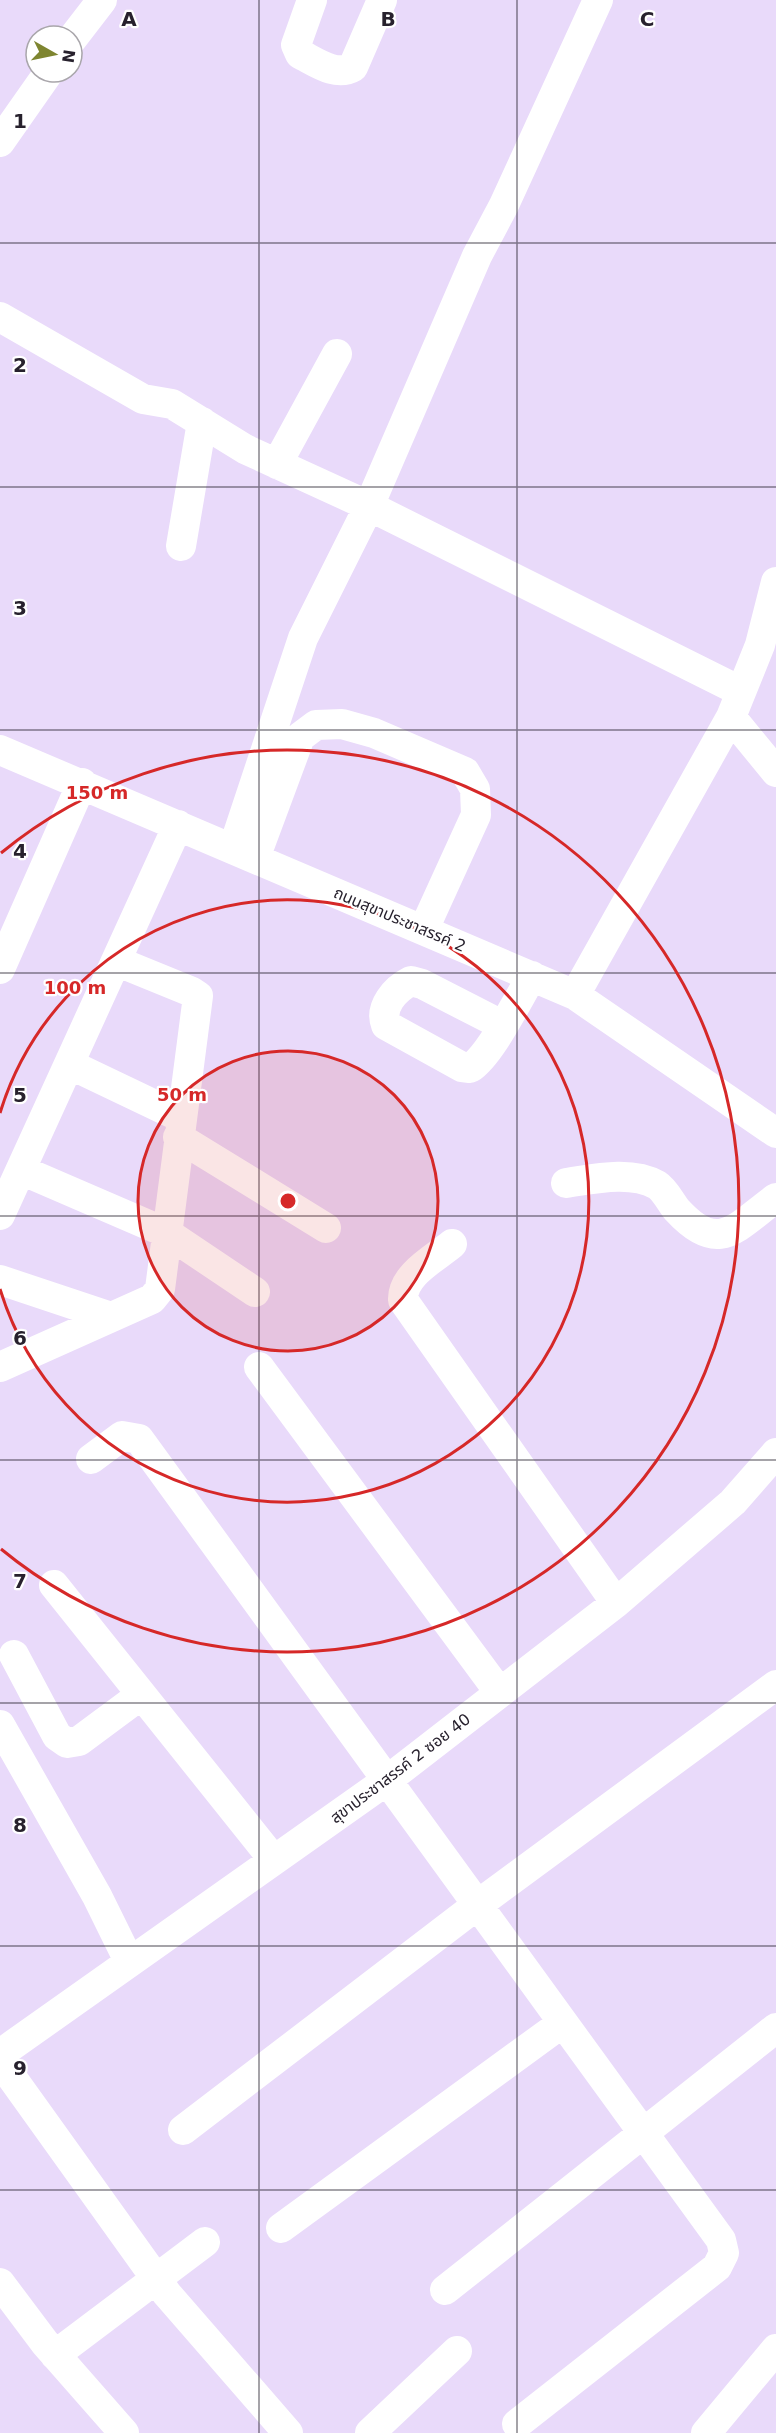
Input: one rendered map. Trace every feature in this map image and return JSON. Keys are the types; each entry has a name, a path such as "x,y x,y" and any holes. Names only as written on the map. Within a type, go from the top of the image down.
{"street":[{"path":"84,24 102,0"},
{"path":"312,0 296,45 300,54 335,71 345,71 352,67 382,0"},
{"path":"244,853 303,638 369,506 477,256 504,205 598,0"},
{"path":"0,142 41,84"},
{"path":"0,317 143,399 171,404 245,449 369,506 736,704 776,772"},
{"path":"278,464 337,354"},
{"path":"181,546 202,422"},
{"path":"575,995 736,704 760,645 776,582"},
{"path":"244,853 300,737 316,725 342,724 384,737 465,772 475,789 476,814 424,929"},
{"name":"ถนนสุขาประชาสรรค์ 2","path":"0,750 575,995 776,1132"},
{"path":"0,969 82,783"},
{"path":"0,1215 177,825"},
{"path":"0,1367 152,1299 160,1289 179,1127 198,996 116,961"},
{"path":"502,1025 532,976"},
{"path":"69,1064 179,1127 326,1228"},
{"path":"21,1170 167,1233 255,1292"},
{"path":"566,1182 609,1178 637,1179 658,1185 678,1210 698,1229 710,1236 726,1234 776,1198"},
{"path":"452,1244 408,1280 403,1288 404,1300 616,1604"},
{"path":"0,1280 111,1317"},
{"path":"259,1367 500,1693"},
{"path":"91,1459 122,1436 139,1439 642,2136 721,2240 724,2253 717,2267 517,2424"},
{"name":"สุขาประชาสรรค์ 2 ซอย 40","path":"0,2054 386,1780 616,1604 733,1502 776,1453"},
{"path":"54,1586 273,1860"},
{"path":"14,1655 57,1736 67,1743 79,1741 141,1695"},
{"path":"183,2130 476,1906 776,1685"},
{"path":"0,1725 96,1896 129,1961"},
{"path":"281,2228 561,2024"},
{"path":"445,2290 776,2028"},
{"path":"0,2061 157,2280 288,2433"},
{"path":"55,2355 205,2242"},
{"path":"0,2283 55,2355 124,2433"},
{"path":"706,2433 776,2349"},
{"path":"370,2433 457,2351"}]}
